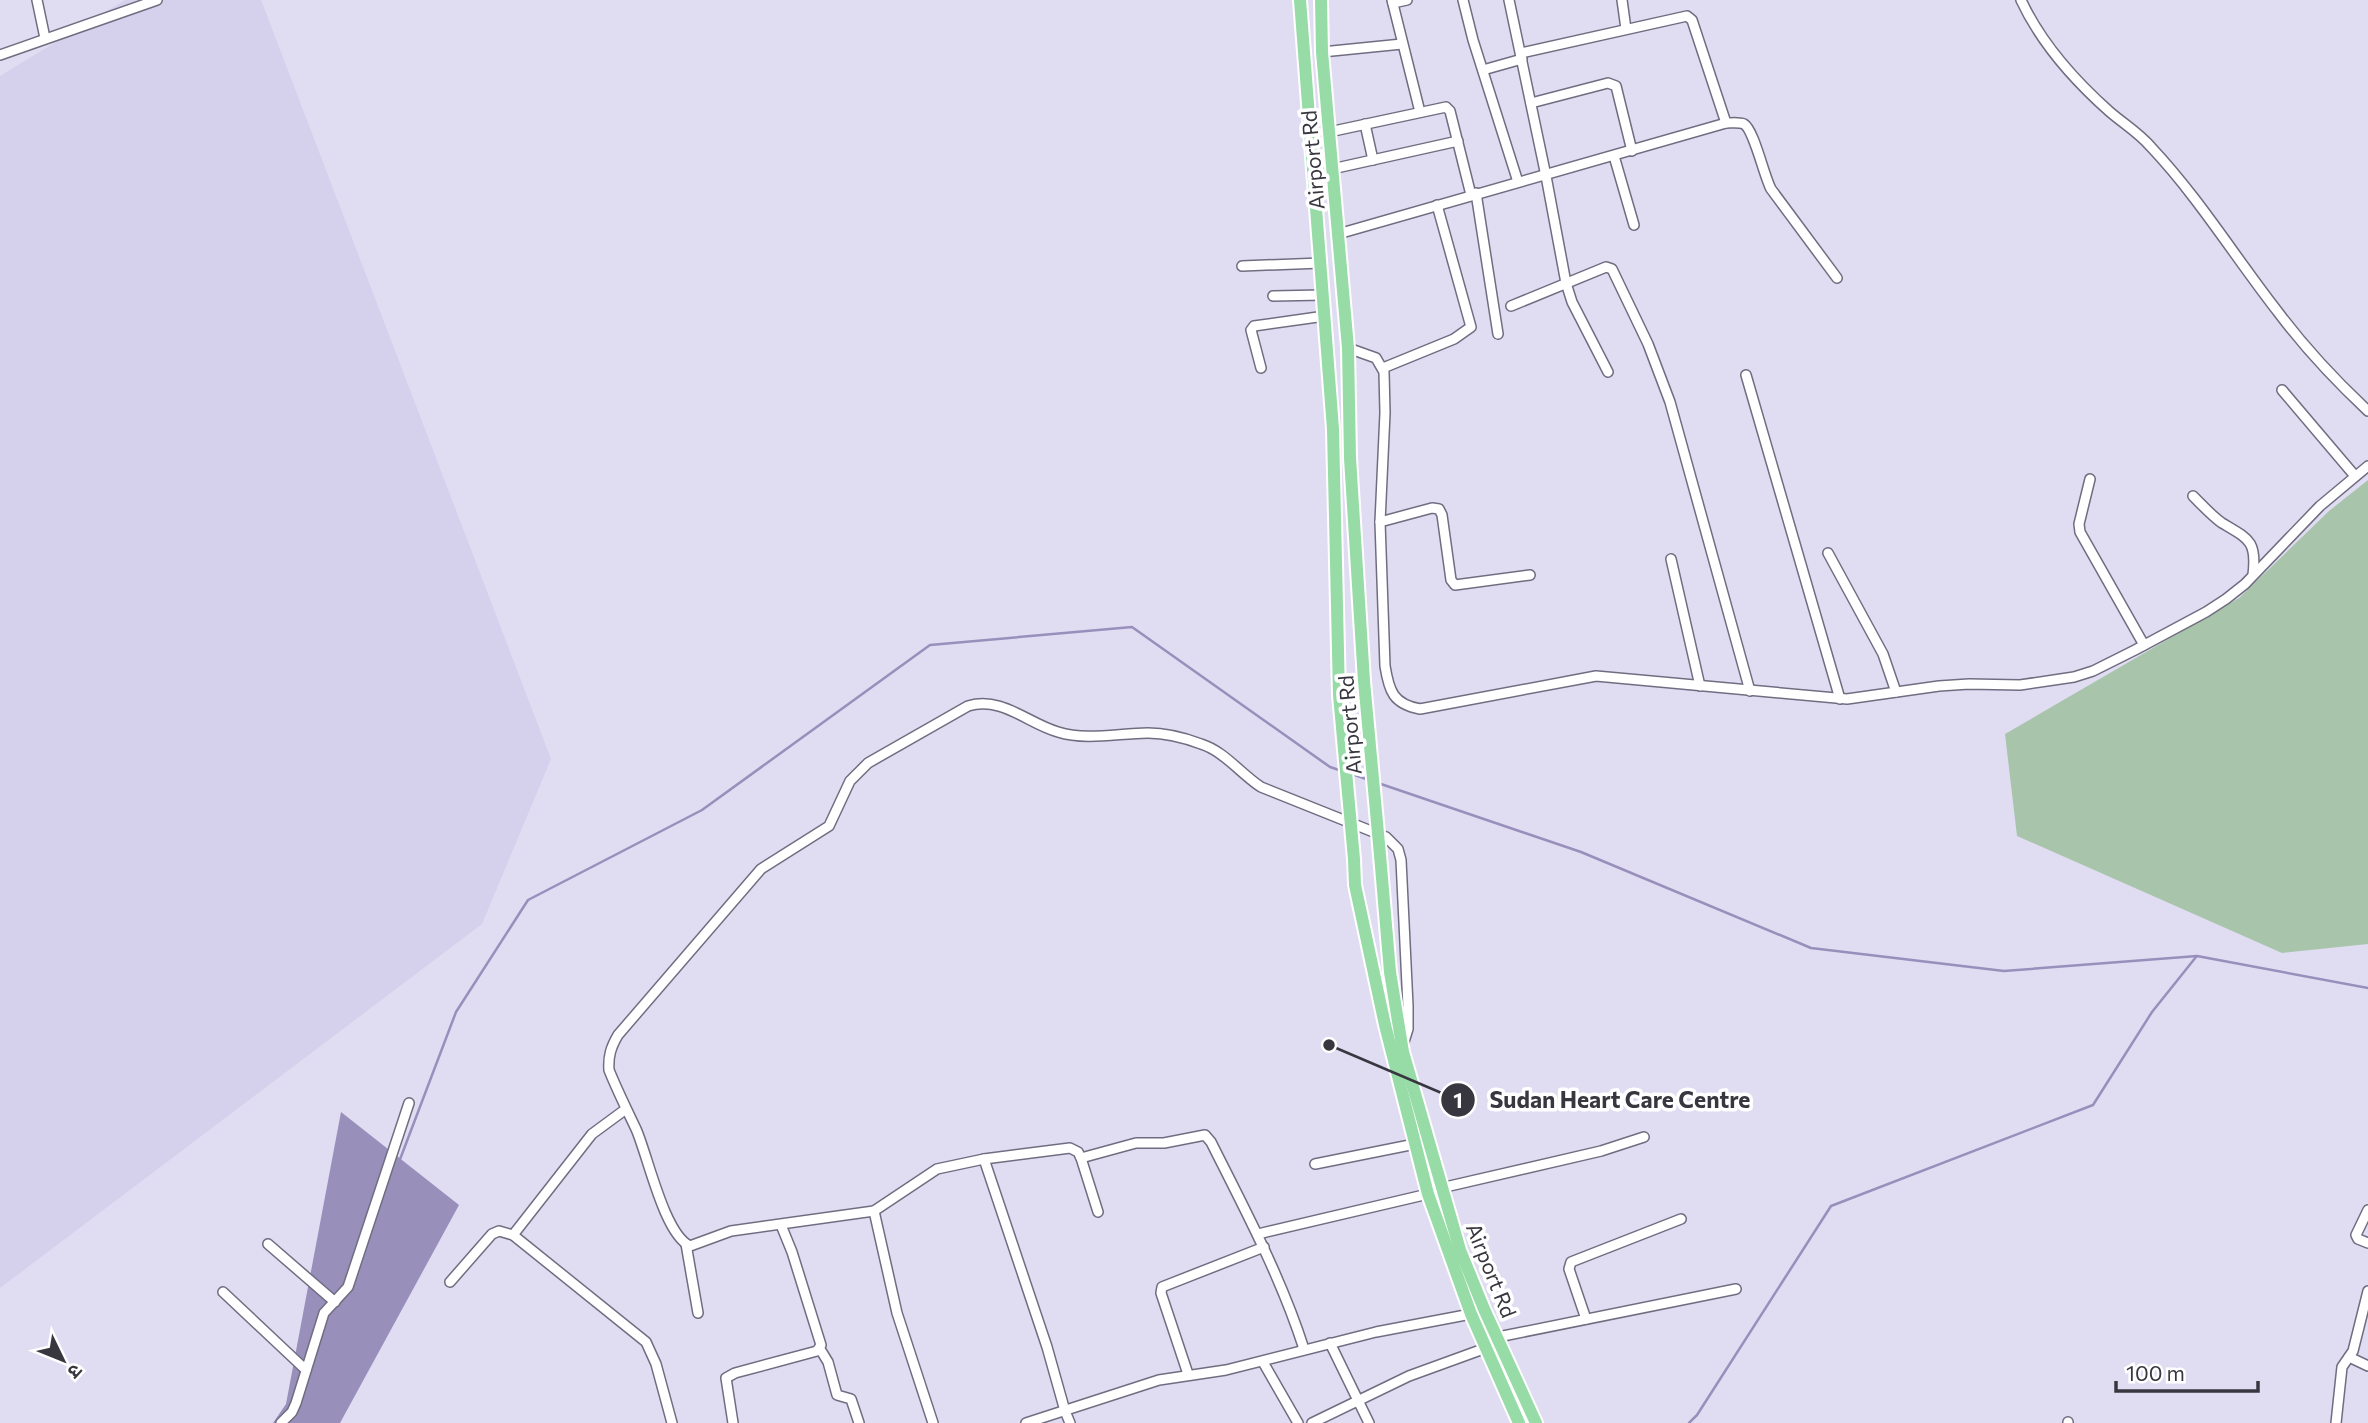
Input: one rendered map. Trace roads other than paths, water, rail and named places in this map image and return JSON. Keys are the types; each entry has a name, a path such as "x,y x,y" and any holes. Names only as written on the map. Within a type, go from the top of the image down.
{"main road":[{"path":"1300,0 1333,429 1339,695 1355,885 1394,1064 1428,1194 1471,1314 1520,1423"},
{"name":"Airport Rd","path":"1321,0 1322,52 1349,348 1350,458 1364,681 1390,972 1402,1049 1460,1250 1536,1423"}],"street":[{"path":"37,0 46,38"},
{"path":"0,55 157,0"},
{"path":"1406,0 1392,1 1420,112"},
{"path":"1463,0 1482,71 1518,182"},
{"path":"1509,0 1566,283 1572,302 1608,372"},
{"path":"1622,0 1626,29"},
{"path":"2021,0 2063,64 2110,112 2151,146 2230,244 2288,325 2368,411"},
{"path":"1482,71 1521,56 1689,16 1726,124"},
{"path":"1322,52 1402,44"},
{"path":"1531,103 1613,83 1632,151"},
{"path":"1329,132 1448,108 1473,194 1498,334"},
{"path":"1365,124 1373,160"},
{"path":"1338,234 1726,124 1742,124 1748,128 1771,189 1838,278"},
{"path":"1332,169 1458,141"},
{"path":"1614,156 1634,225"},
{"path":"1383,368 1454,339 1468,331 1471,326 1437,205"},
{"path":"1242,266 1321,262"},
{"path":"1511,306 1606,267 1611,268 1648,344 1672,411 1750,691"},
{"path":"1273,296 1323,295"},
{"path":"1261,368 1251,330 1254,326 1325,316"},
{"path":"1349,348 1376,358 1383,368 1385,413 1380,522 1385,666 1393,693 1407,706 1428,708 1596,676 1840,699 1969,684 2021,685 2054,681 2093,671 2206,612 2253,575 2319,506 2368,466"},
{"path":"1746,375 1840,699"},
{"path":"2282,390 2356,476"},
{"path":"2090,479 2080,532 2144,645"},
{"path":"2193,496 2251,544 2255,552 2253,575"},
{"path":"1380,522 1432,508 1439,509 1451,580 1455,585 1530,575"},
{"path":"1828,552 1883,654 1896,692"},
{"path":"1671,559 1700,686"},
{"path":"1098,1212 1081,1158 1070,1148 984,1159 937,1169 874,1211 731,1231 694,1246 686,1244 664,1209 642,1144 609,1070 608,1059 612,1045 752,878 773,860 829,826 850,781 868,763 968,706 979,703 1000,705 1058,733 1091,737 1150,733 1202,744 1218,753 1261,787 1386,837 1394,843 1401,860 1408,1006 1408,1029 1402,1049"},
{"path":"281,1423 292,1412 324,1313 348,1287 409,1103"},
{"path":"513,1235 592,1134 626,1108"},
{"path":"1081,1158 1136,1143 1164,1143 1205,1135 1258,1234 1294,1318 1304,1349"},
{"path":"1441,1188 1601,1151 1644,1137"},
{"path":"1315,1164 1415,1144"},
{"path":"984,1159 1048,1346 1070,1423"},
{"path":"1258,1234 1428,1194"},
{"path":"2368,1210 2356,1236 2368,1243"},
{"path":"874,1211 897,1313 933,1423"},
{"path":"1586,1319 1569,1269 1571,1262 1681,1219"},
{"path":"781,1225 837,1395 850,1399 859,1423"},
{"path":"450,1282 492,1234 506,1231 513,1235 646,1342 656,1364 672,1423"},
{"path":"268,1244 335,1302"},
{"path":"686,1244 698,1313"},
{"path":"1188,1374 1161,1293 1162,1287 1264,1247"},
{"path":"1498,1337 1736,1289"},
{"path":"2336,1423 2342,1367 2353,1351 2368,1291"},
{"path":"223,1292 306,1370"},
{"path":"1026,1423 1149,1382 1264,1362 1304,1349 1471,1314"},
{"path":"1330,1343 1369,1423"},
{"path":"1312,1423 1357,1399 1424,1370 1486,1348"},
{"path":"733,1423 726,1378 735,1373 820,1349"},
{"path":"2349,1357 2368,1367"},
{"path":"1264,1362 1298,1423"}],"waterway":[{"path":"399,1162 456,1012 528,900 702,810 930,645 1132,627 1330,767 1342,771"},
{"path":"1352,774 1369,780"},
{"path":"1378,783 1581,852 1811,948 2004,971 2197,956 2368,988"},
{"path":"1689,1423 1697,1415 1831,1206 2093,1105 2152,1012 2196,957"}],"place":[{"name":"Sudan Heart Care Centre","path":"1329,1045"}]}
